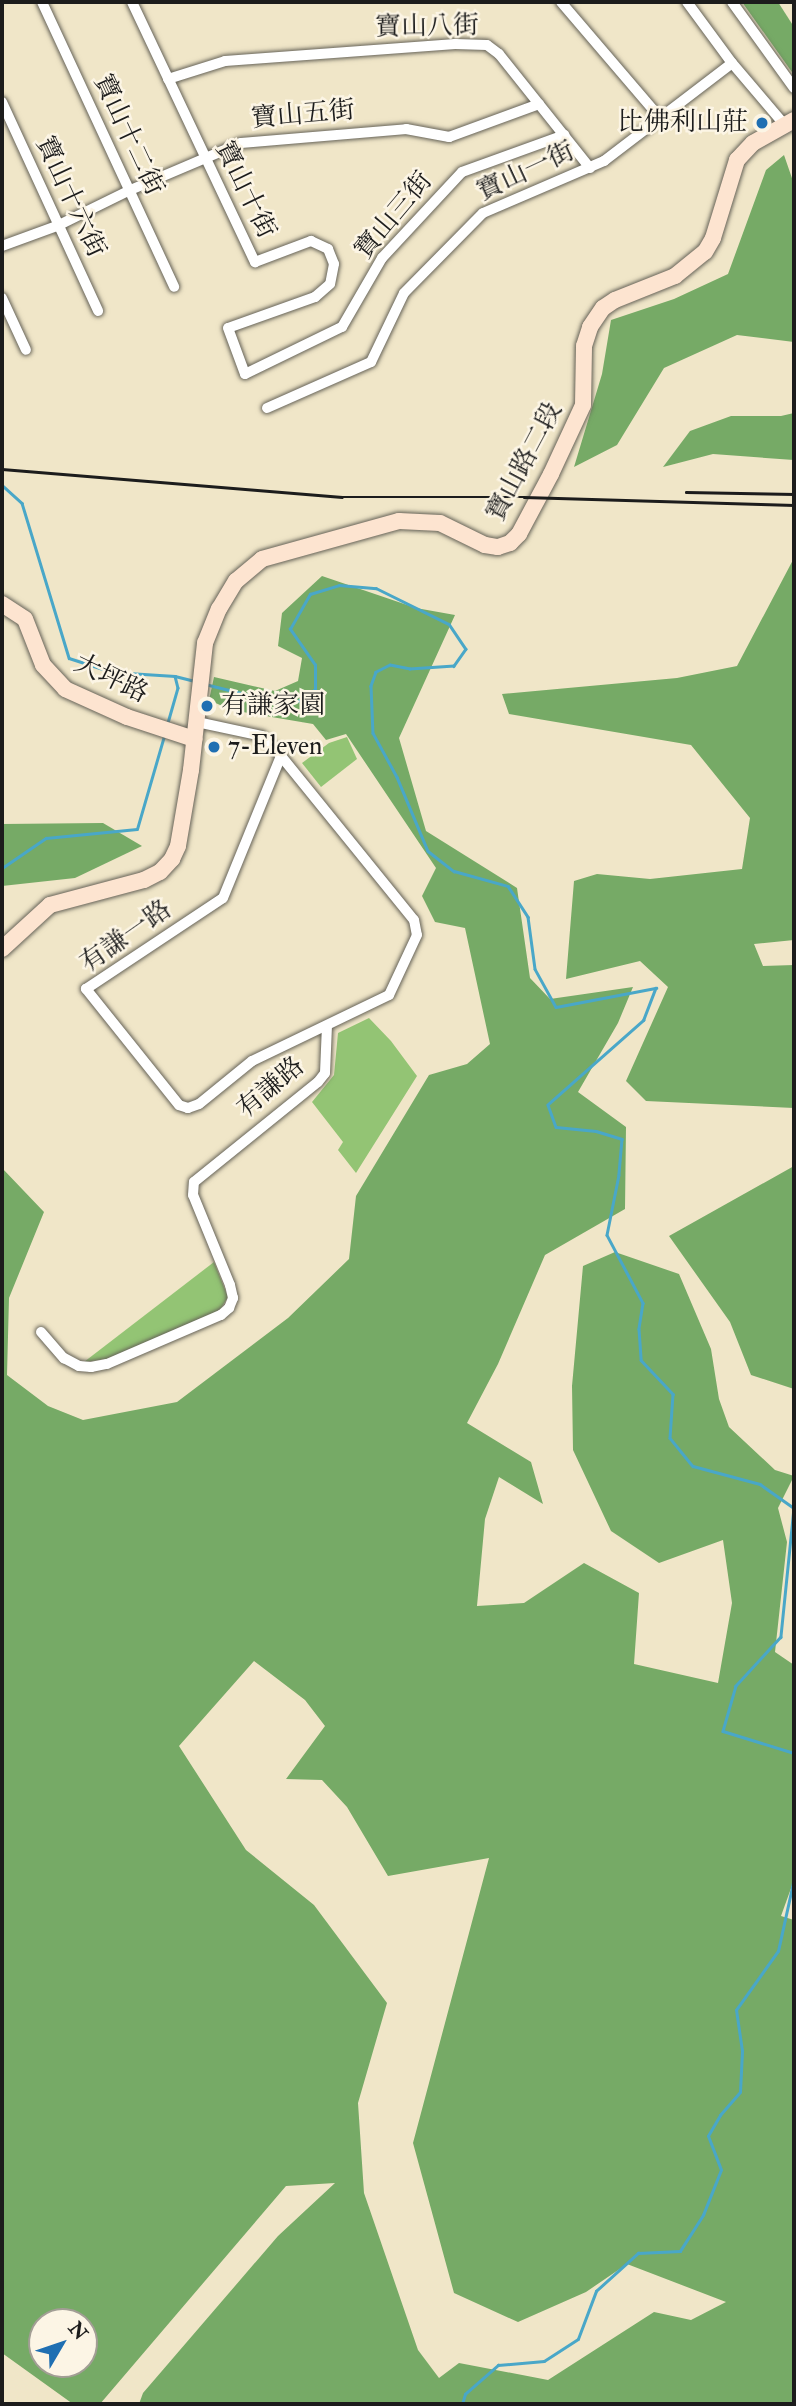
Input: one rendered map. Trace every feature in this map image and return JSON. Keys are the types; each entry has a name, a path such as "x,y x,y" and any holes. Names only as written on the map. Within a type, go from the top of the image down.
{"street":[{"name":"寶山十二街","path":"42,2 174,287"},
{"name":"寶山十街","path":"132,2 255,262 311,241 328,249 334,264 330,284 315,297 228,328 245,374"},
{"path":"561,2 660,118"},
{"path":"687,2 732,63 789,122"},
{"path":"732,2 794,88"},
{"name":"寶山八街","path":"168,79 225,61 455,44 487,45 499,54 590,168"},
{"name":"寶山一街","path":"267,408 371,362 404,293 483,213 590,168 732,63"},
{"name":"寶山十六街","path":"2,102 98,310"},
{"name":"寶山五街","path":"2,246 57,226 128,191 241,143 406,129 449,137 539,104"},
{"name":"寶山路二段","path":"197,722 205,643 219,609 236,581 262,559 399,521 440,523 485,545 498,547 510,543 519,534 583,405 584,346 590,327 603,308 615,300 675,276 705,252 713,238 737,160 753,143 789,122"},
{"name":"寶山三街","path":"245,374 342,327 382,258 462,172 564,135"},
{"path":"2,298 26,350"},
{"name":"大坪路","path":"2,604 12,607 25,619 43,665 65,689 157,727 194,739"},
{"path":"2,949 50,905 144,880 160,872 172,859 180,837 197,722 253,731 262,736 281,756 414,920 417,935 389,995 327,1026"},
{"name":"有謙一路","path":"281,756 223,898 86,989 179,1105 188,1108 199,1104 253,1061 327,1026"},
{"name":"有謙路","path":"41,1332 64,1358 79,1366 91,1367 107,1364 229,1308 233,1298 230,1285 194,1195 194,1182 318,1082 324,1073 327,1026"}],"green space":[{"path":"742,2 778,2 794,27 794,75"},
{"path":"784,155 794,184 794,342 737,335 664,368 617,445 574,467 602,374 611,320 674,299 728,274 766,170"},
{"path":"794,413 794,460 713,454 663,467 690,431 731,416 781,416"},
{"path":"794,558 794,940 754,944 763,966 794,965 794,1108 646,1101 626,1081 668,987 640,961 566,979 574,881 597,874 650,879 742,869 750,818 691,745 509,714 502,694 677,678 737,666"},
{"path":"322,576 416,608 455,615 399,738 426,831 517,888 530,978 550,999 633,987 618,1023 578,1092 626,1127 625,1209 545,1255 498,1364 467,1423 531,1462 543,1504 499,1477 485,1519 477,1606 524,1603 584,1563 639,1593 634,1664 718,1683 732,1603 723,1540 659,1563 611,1531 573,1450 572,1386 583,1266 615,1252 679,1274 711,1349 719,1399 729,1427 775,1470 794,1476 778,1508 787,1542 775,1652 794,1665 794,1880 781,1916 794,1920 794,2404 139,2404 143,2393 278,2236 335,2183 286,2186 100,2404 73,2404 37,2378 98,2378 98,2308 28,2308 28,2372 2,2353 2,1168 44,1212 9,1298 7,1375 48,1406 83,1420 177,1402 288,1318 349,1259 356,1196 429,1075 467,1064 490,1044 465,928 435,922 422,896 436,868 346,734 326,740 313,724 231,710 209,700 214,677 275,691 298,681 302,658 278,646 282,613","holes":["254,1661 305,1700 325,1726 286,1779 322,1780 347,1807 388,1876 489,1858 413,2143 454,2293 518,2322 586,2292 627,2264 726,2302 691,2320 654,2312 548,2380 459,2363 439,2378 418,2350 364,2193 358,2103 387,2003 314,1905 246,1850 179,1746"]},
{"path":"347,737 357,759 321,787 302,763 329,743"},
{"path":"103,823 142,846 75,878 2,886 2,824"},
{"path":"369,1018 391,1041 417,1076 356,1173 338,1150 343,1142 312,1102 334,1075 338,1033"},
{"path":"794,1166 794,1389 751,1375 730,1322 669,1236"},
{"path":"214,1262 228,1297 218,1313 107,1359 84,1362"}],"waterway":[{"path":"2,485 22,503 69,658 112,672 175,676 178,688 168,723"},
{"path":"205,684 289,705 304,698 315,689 315,665 290,629 310,594 339,585 376,588 449,624 466,649 454,666 410,669 390,665 376,672 371,686 373,733 397,777 428,851 454,871 508,886 528,917 535,969 556,1007 656,988 644,1020 548,1105 556,1127 596,1131 622,1139 619,1175 607,1235 643,1303 639,1329 641,1360 673,1394 670,1438 693,1466 760,1484 794,1508 781,1637 736,1686 723,1731 794,1753"},
{"path":"175,676 195,681"},
{"path":"2,868 46,838 137,829 164,736"},
{"path":"462,2404 465,2394 498,2365 544,2361 578,2339 596,2291 638,2253 680,2251 703,2215 721,2170 708,2136 720,2115 740,2092 742,2051 736,2010 778,1951 794,1878"}],"railway":[{"path":"2,469 342,497 524,497 794,505"},
{"path":"686,492 794,494"}],"place":[{"name":"比佛利山莊","path":"762,123"},
{"name":"有謙家園","path":"207,706"},
{"name":"7-Eleven","path":"214,747"}]}
